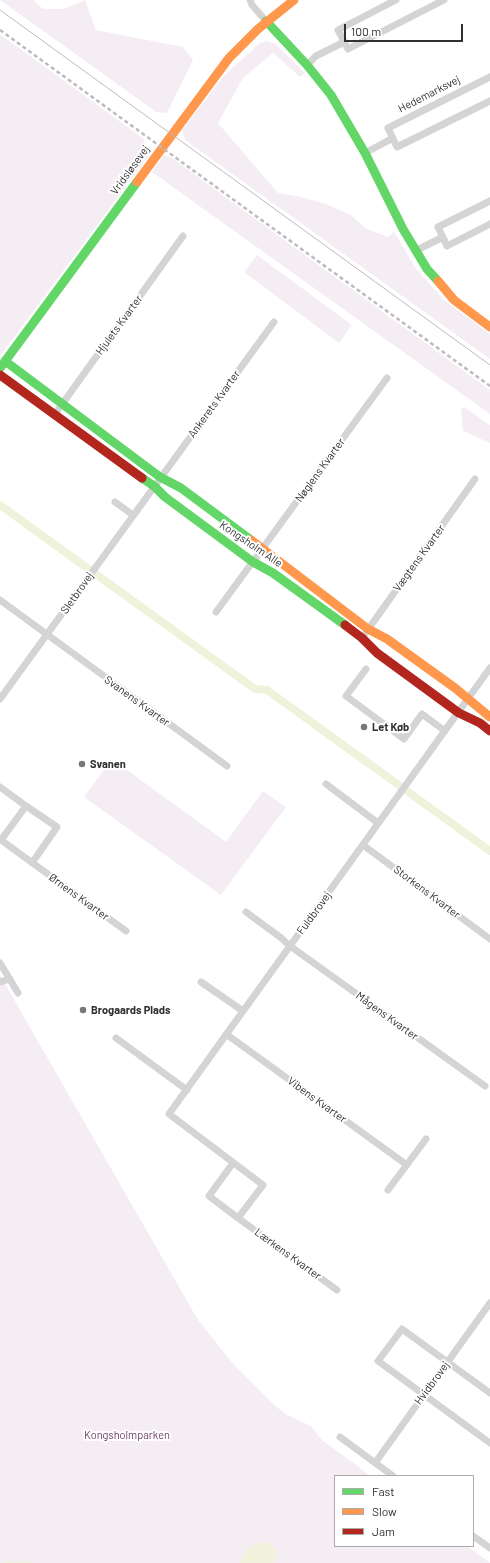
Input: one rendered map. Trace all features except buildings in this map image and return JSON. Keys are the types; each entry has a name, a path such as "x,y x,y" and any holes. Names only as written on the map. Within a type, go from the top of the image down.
{"street":[{"path":"250,0 252,5 307,65 331,95 365,153 415,251 427,269 454,300 490,327"},
{"name":"Vridsløsevej","path":"3,364 202,93 230,58 266,21 294,0"},
{"path":"396,0 338,30 348,49 444,0"},
{"path":"307,65 316,56 344,42"},
{"name":"Hedemarksvej","path":"393,138 388,128 490,77"},
{"path":"365,153 393,138 398,147 490,101"},
{"path":"490,200 438,227 447,246 490,224"},
{"name":"Hjulets Kvarter","path":"55,414 183,236"},
{"path":"415,251 443,236"},
{"name":"Ankerets Kvarter","path":"154,486 274,322"},
{"name":"Kongsholm Alle","path":"3,364 62,404 160,477 180,488 368,629 387,639 468,698 490,717"},
{"name":"Kongsholm Alle","path":"0,375 154,486 165,497 252,562 273,574 362,638 377,653 459,712 480,723 490,731"},
{"name":"Nøglens Kvarter","path":"216,612 387,378"},
{"name":"Vægtens Kvarter","path":"362,638 475,479"},
{"name":"Sletbrovej","path":"0,699 154,486"},
{"path":"115,502 133,515"},
{"name":"Svanens Kvarter","path":"0,600 228,766"},
{"name":"Fuldbrovej","path":"233,1162 169,1114 490,668"},
{"path":"366,669 346,696 404,739 422,714 445,731"},
{"path":"326,784 378,823"},
{"path":"0,787 57,827 32,862"},
{"name":"Ørnens Kvarter","path":"26,806 1,840 126,931"},
{"name":"Storkens Kvarter","path":"363,845 490,939"},
{"name":"Mågens Kvarter","path":"246,912 290,946 485,1086"},
{"path":"0,962 18,993"},
{"path":"0,982 10,979"},
{"path":"201,982 243,1011"},
{"name":"Vibens Kvarter","path":"226,1034 407,1165"},
{"path":"116,1038 186,1090"},
{"path":"388,1190 426,1138"},
{"path":"233,1162 263,1185 238,1218"},
{"name":"Lærkens Kvarter","path":"233,1162 209,1196 337,1290"},
{"name":"Hvidbrovej","path":"375,1463 490,1303"},
{"path":"490,1393 402,1329 378,1362 490,1443"},
{"path":"340,1437 392,1475"},
{"path":"474,1537 490,1548"}],"green space":[{"path":"0,0 33,0 43,9 63,9 85,0 96,30 183,47 193,60 167,113 156,112"},
{"path":"0,34 144,139 147,158 0,356"},
{"path":"267,41 276,44 305,73 300,77 273,53 243,78 218,123 278,193 297,196 326,204 351,215 365,228 388,237 394,232 417,270 444,300 490,334 490,359 185,140 182,130 222,78 260,43"},
{"path":"164,155 172,158 490,390 490,414 152,172"},
{"path":"257,255 352,325 339,343 244,272"},
{"path":"464,407 490,425 490,443 463,431 461,409"},
{"path":"112,759 226,842 263,791 286,807 221,895 84,797"},
{"name":"Kongsholmparken","path":"0,975 198,1320 235,1366 274,1405 287,1415 311,1426 322,1440 370,1475 334,1475 334,1547 468,1547 490,1563 0,1563"}],"shaded area":[{"path":"268,1542 277,1550 274,1563 240,1563 248,1548"}],"waterway":[{"path":"0,505 255,689 267,690 490,851"},
{"path":"6,1563 31,1563"}],"tram line":[{"path":"0,10 490,365"}],"railway":[{"path":"0,30 490,386"}],"traffic: fast":[{"path":"266,21 307,65 331,95 365,153 403,229 427,269 438,281"},
{"path":"0,368 137,182"},
{"path":"5,361 160,477 181,488 251,540"},
{"path":"142,478 154,486 165,497 253,562 273,573 345,625"}],"traffic: slow":[{"path":"137,182 229,58 258,29 294,0"},
{"path":"438,281 454,300 490,327"},
{"path":"251,540 368,629 387,639 455,688 490,717"}],"traffic: jam":[{"path":"0,375 142,478"},
{"path":"345,625 362,638 377,653 459,713 480,723 490,731"}],"place":[{"name":"Let Køb","path":"364,727"},
{"name":"Svanen","path":"82,764"},
{"name":"Brogaards Plads","path":"83,1010"}]}
